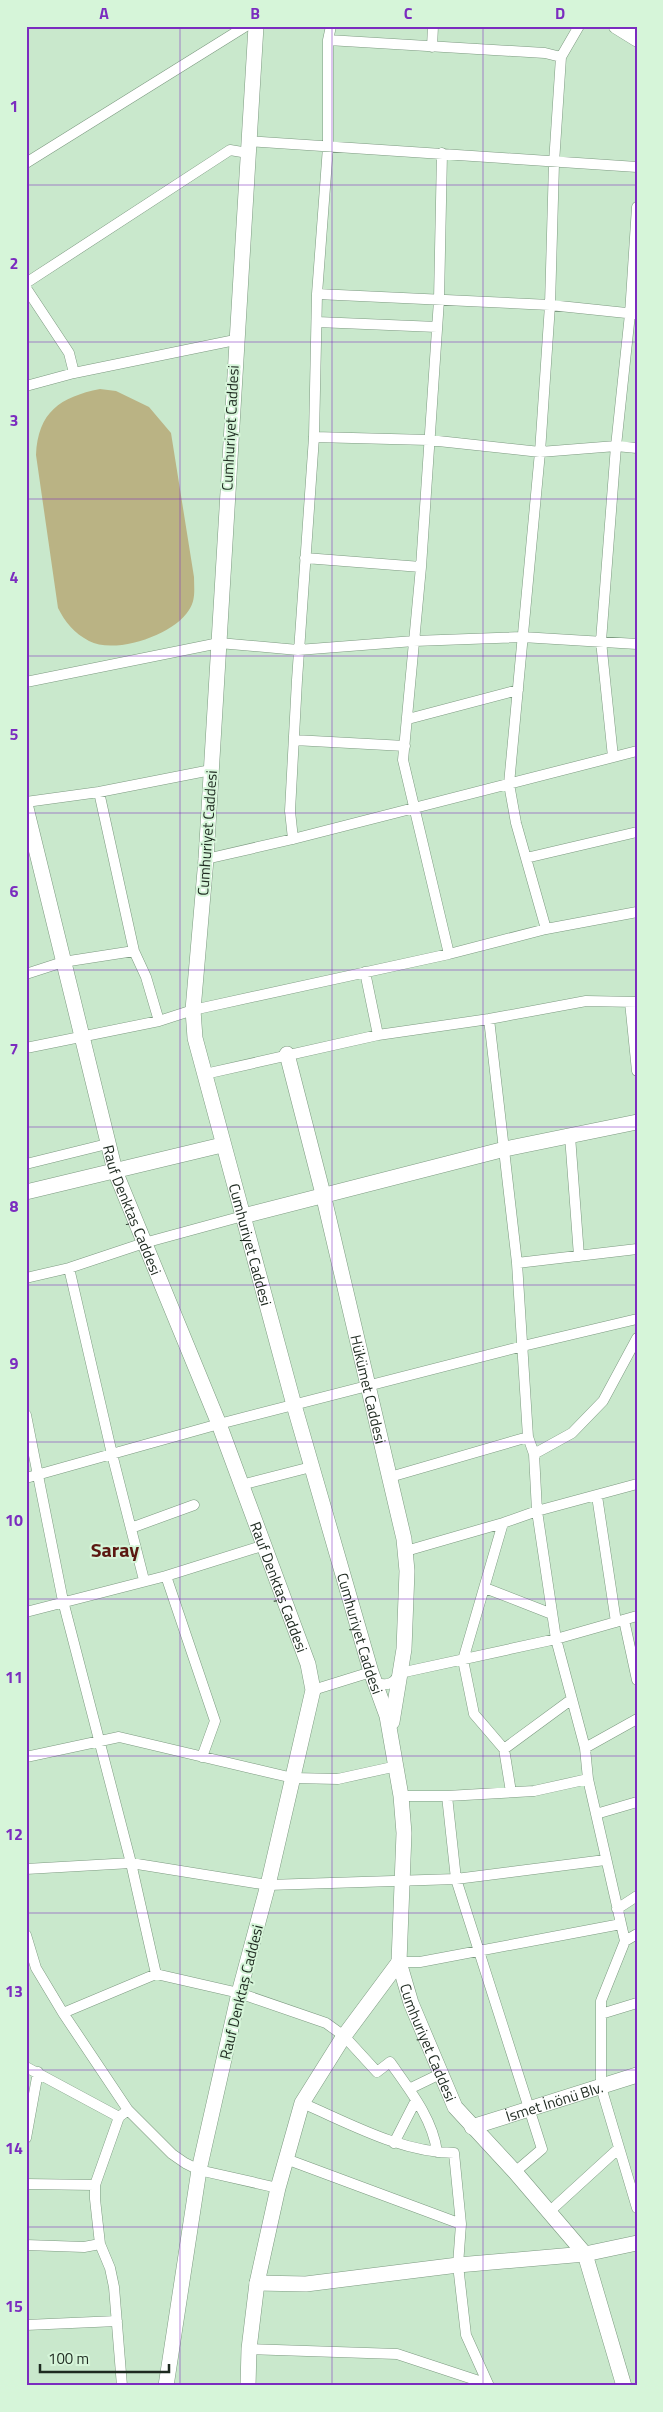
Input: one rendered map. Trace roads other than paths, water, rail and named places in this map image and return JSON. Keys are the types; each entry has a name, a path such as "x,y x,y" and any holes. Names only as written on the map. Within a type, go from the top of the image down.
{"street":[{"path":"26,163 246,26"},
{"name":"Cumhuriyet Caddesi","path":"256,26 235,340 206,858 193,1010 195,1038 222,1145 294,1405 373,1677 391,1729 401,1796 404,1833 399,1962 411,2003 440,2074 456,2107 472,2128 515,2172 585,2254 624,2386"},
{"path":"293,839 290,811 298,650 314,436 317,294 328,147 328,40 331,26"},
{"path":"432,46 433,26"},
{"path":"546,929 516,823 509,784 540,452 550,305 554,163 561,57 579,26"},
{"path":"616,26 637,39"},
{"path":"328,40 545,53 561,57"},
{"path":"26,283 230,150 248,147 328,147 637,167"},
{"path":"442,153 439,300 421,567 403,760 449,954"},
{"path":"612,757 601,641 616,446 634,314 637,207"},
{"path":"26,288 69,353 74,373"},
{"path":"317,294 550,305 634,314"},
{"path":"317,322 437,327"},
{"path":"26,386 74,373 235,340"},
{"path":"314,436 429,440 540,452 616,446 637,448"},
{"path":"305,558 421,567"},
{"path":"26,682 219,643 298,650 414,641 522,637 637,644"},
{"path":"408,719 518,690"},
{"path":"294,740 405,746"},
{"path":"206,858 293,839 637,751"},
{"path":"26,802 99,792 211,770"},
{"path":"99,792 134,951 146,977 159,1021"},
{"name":"Rauf Denktaş Caddesi","path":"26,808 115,1171 219,1424 308,1664 313,1690 268,1885 239,1993 199,2170 166,2386"},
{"path":"526,858 637,832"},
{"path":"26,1048 159,1021 193,1010 449,954 546,929 637,912"},
{"path":"26,974 63,962 134,951"},
{"path":"365,972 378,1035"},
{"path":"205,1074 378,1035 490,1019 586,1000 634,1002 637,1071"},
{"path":"490,1019 517,1263 528,1437 534,1454 537,1511 556,1638 585,1748 588,1779 624,1941 601,2001 601,2087 618,2150 637,2208"},
{"name":"Hükümet Caddesi","path":"287,1054 369,1385 406,1551 406,1617 391,1729"},
{"path":"26,1278 69,1268 144,1243 323,1194 505,1149 637,1122"},
{"path":"570,1136 579,1256"},
{"path":"26,1164 107,1144"},
{"path":"26,1192 222,1145"},
{"path":"517,1263 637,1249"},
{"path":"69,1268 112,1454 144,1580"},
{"path":"26,1478 219,1424 369,1385 523,1346 637,1320"},
{"path":"534,1454 572,1433 603,1401 637,1338"},
{"path":"26,1415 64,1601 131,1863 156,1974"},
{"path":"390,1476 528,1437"},
{"path":"241,1485 312,1467"},
{"path":"406,1551 503,1523 537,1511 637,1484"},
{"path":"597,1496 620,1621 637,1680"},
{"path":"131,1528 194,1505"},
{"path":"503,1523 463,1660 474,1714 504,1749 511,1792"},
{"path":"26,1612 144,1580 166,1576 265,1545"},
{"path":"166,1576 214,1721 202,1757"},
{"path":"485,1588 552,1614"},
{"path":"313,1690 373,1677 392,1684 400,1673 556,1638 637,1616"},
{"path":"504,1749 572,1699"},
{"path":"585,1748 637,1719"},
{"path":"26,1757 119,1737 293,1778 338,1779 397,1766"},
{"path":"401,1796 447,1796 534,1790 588,1779"},
{"path":"447,1796 456,1879 542,2149 515,2172"},
{"path":"596,1814 637,1802"},
{"path":"26,1869 131,1863 268,1885 456,1879 605,1860"},
{"path":"617,1909 637,1896"},
{"path":"248,2386 249,2349 257,2282 278,2188 302,2103 344,2036 399,1962 420,1962 479,1952 621,1924"},
{"path":"624,1941 637,1934"},
{"path":"26,1935 31,1965 128,2110 172,2154 199,2170 278,2188"},
{"path":"63,2013 156,1974 239,1993 326,2023 344,2036 376,2072 390,2062 416,2100 435,2136 437,2152"},
{"path":"601,2014 637,2003"},
{"path":"26,2067 119,2117"},
{"path":"26,2138 38,2072"},
{"path":"409,2089 440,2074"},
{"name":"İsmet İnönü Blv.","path":"472,2128 637,2075"},
{"path":"394,2143 416,2100"},
{"path":"302,2103 394,2143 437,2152 454,2152 461,2224 458,2265 466,2335 489,2385"},
{"path":"122,2386 112,2277 100,2244 95,2185 119,2117 128,2110"},
{"path":"549,2212 618,2150"},
{"path":"286,2159 461,2224"},
{"path":"26,2184 95,2185"},
{"path":"257,2282 306,2284 458,2265 585,2254 637,2243"},
{"path":"26,2245 84,2247 100,2244"},
{"path":"26,2325 117,2321"},
{"path":"249,2349 397,2354 489,2385"}],"district":[{"name":"Saray","path":"115,1549"}]}
